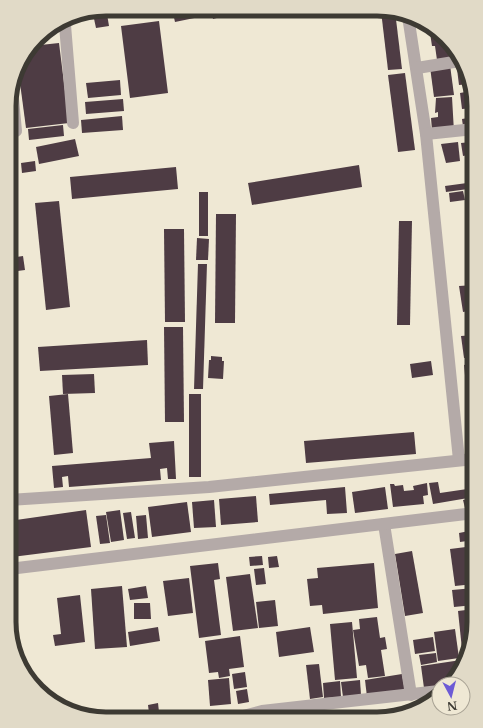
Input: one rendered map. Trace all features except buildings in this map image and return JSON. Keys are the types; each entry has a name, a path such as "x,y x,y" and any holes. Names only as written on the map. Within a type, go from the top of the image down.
{"street":[{"path":"409,22 426,134 459,460"},
{"path":"65,26 73,123"},
{"path":"417,68 455,62"},
{"path":"426,134 467,130"},
{"path":"16,500 208,487 386,470 467,459"},
{"path":"16,568 467,514"},
{"path":"384,524 411,695"},
{"path":"258,712 431,692"}]}
